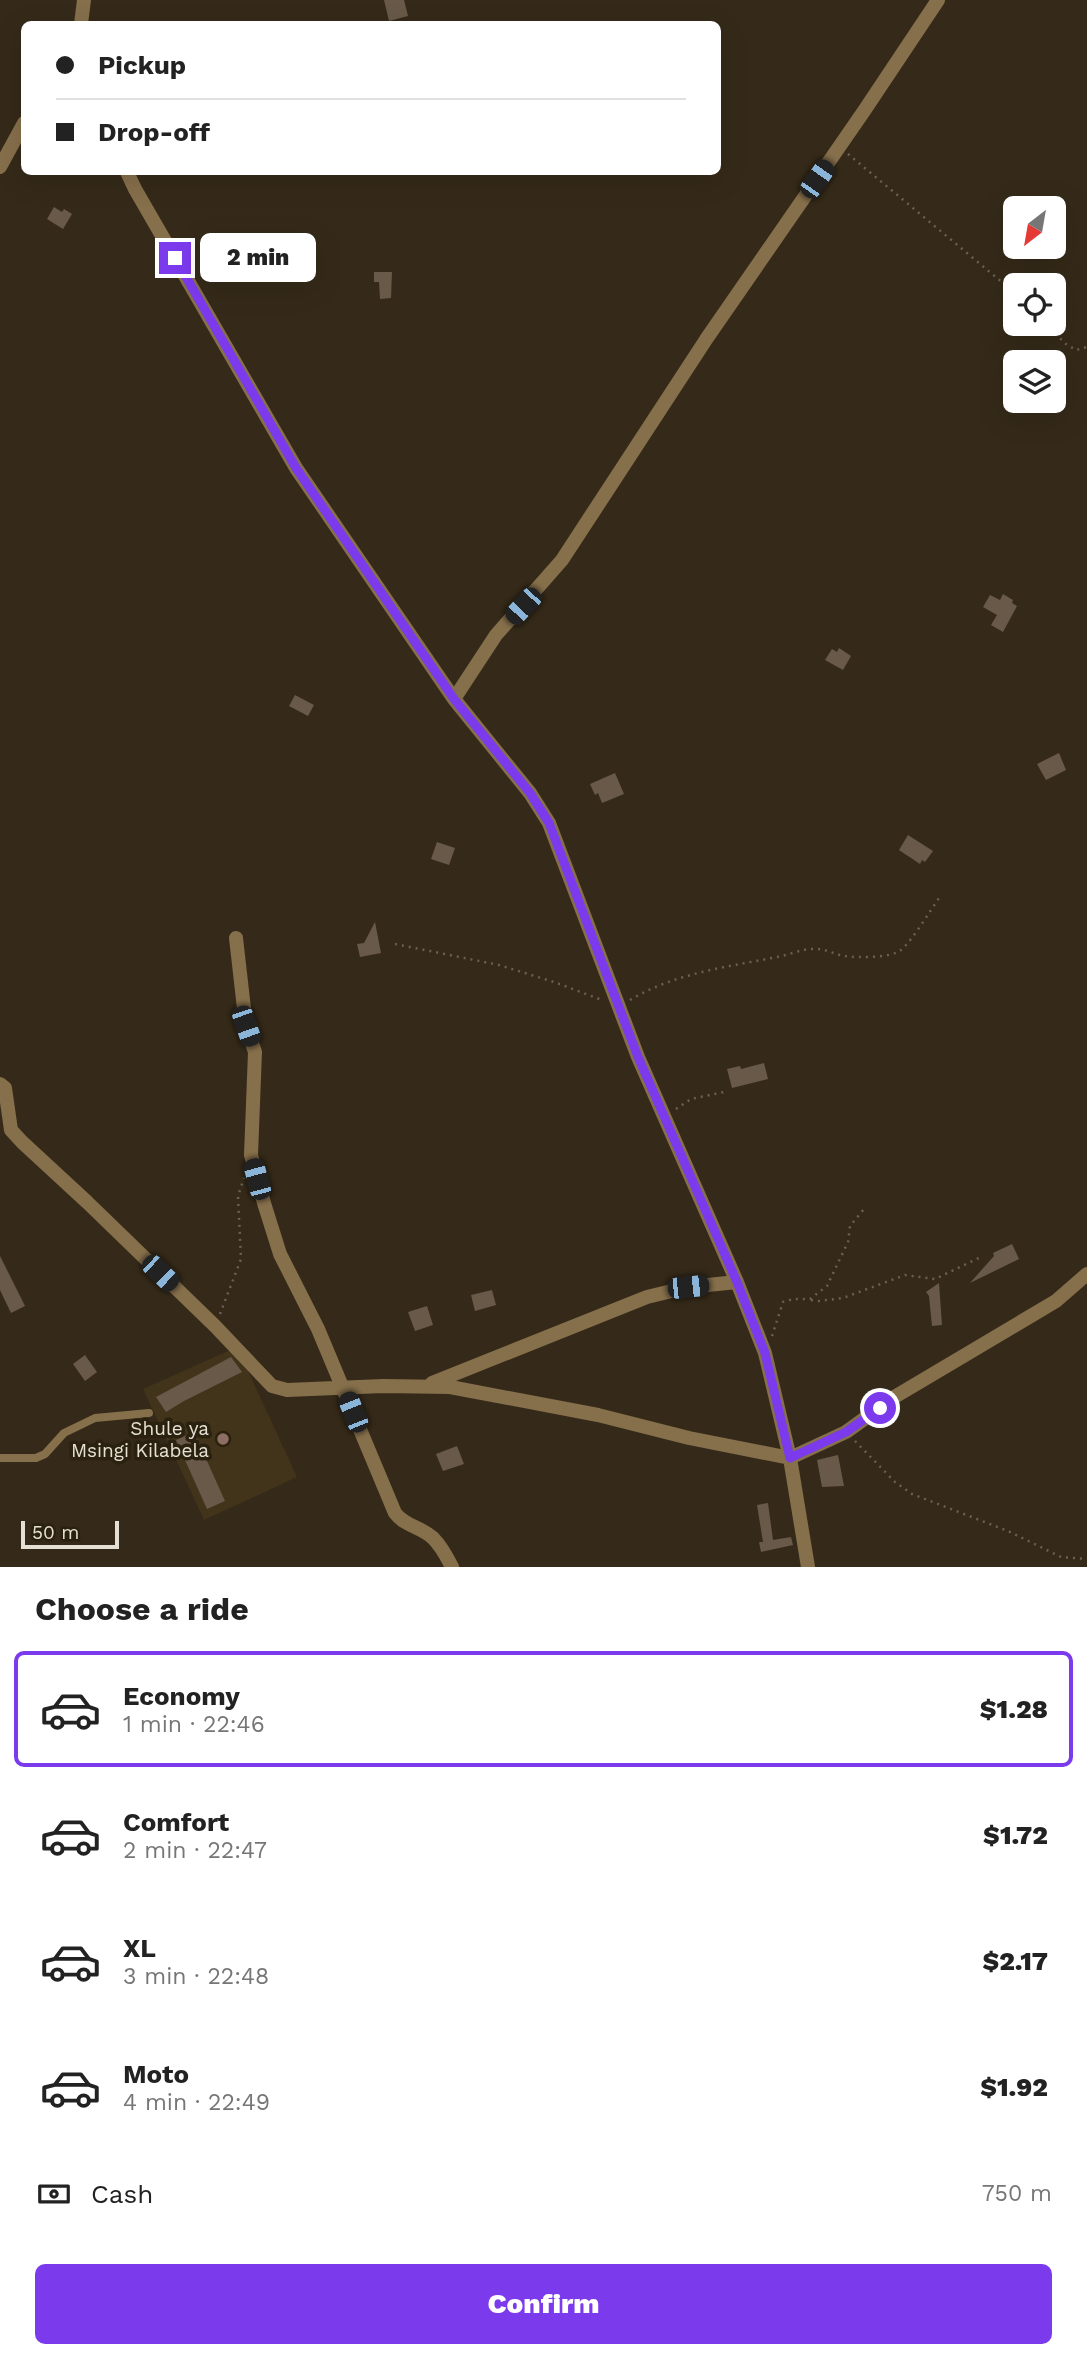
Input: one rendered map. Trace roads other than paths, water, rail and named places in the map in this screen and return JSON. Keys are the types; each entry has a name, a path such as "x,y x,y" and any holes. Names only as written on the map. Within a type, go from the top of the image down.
{"street":[{"path":"81,21 84,0"},
{"path":"454,699 495,635 562,560 708,338 937,0"},
{"path":"0,167 21,128"},
{"path":"128,175 296,468 454,699 530,793 549,823 638,1057 737,1282 765,1353 790,1458 808,1567"},
{"path":"236,938 246,1026 255,1052 251,1155 280,1254 318,1329 395,1513 402,1522 432,1537 452,1567"},
{"path":"0,1084 5,1088 11,1130 16,1136 215,1326 272,1386 287,1390 450,1387 598,1415 689,1438 790,1458 846,1432 896,1396 1056,1301 1087,1274"},
{"path":"422,1387 647,1297 688,1287 737,1282"}],"lane":[{"path":"0,1458 36,1458 45,1454 64,1433 95,1418 149,1413"}],"place":[{"name":"Shule ya Msingi Kilabela","path":"223,1439"}]}
